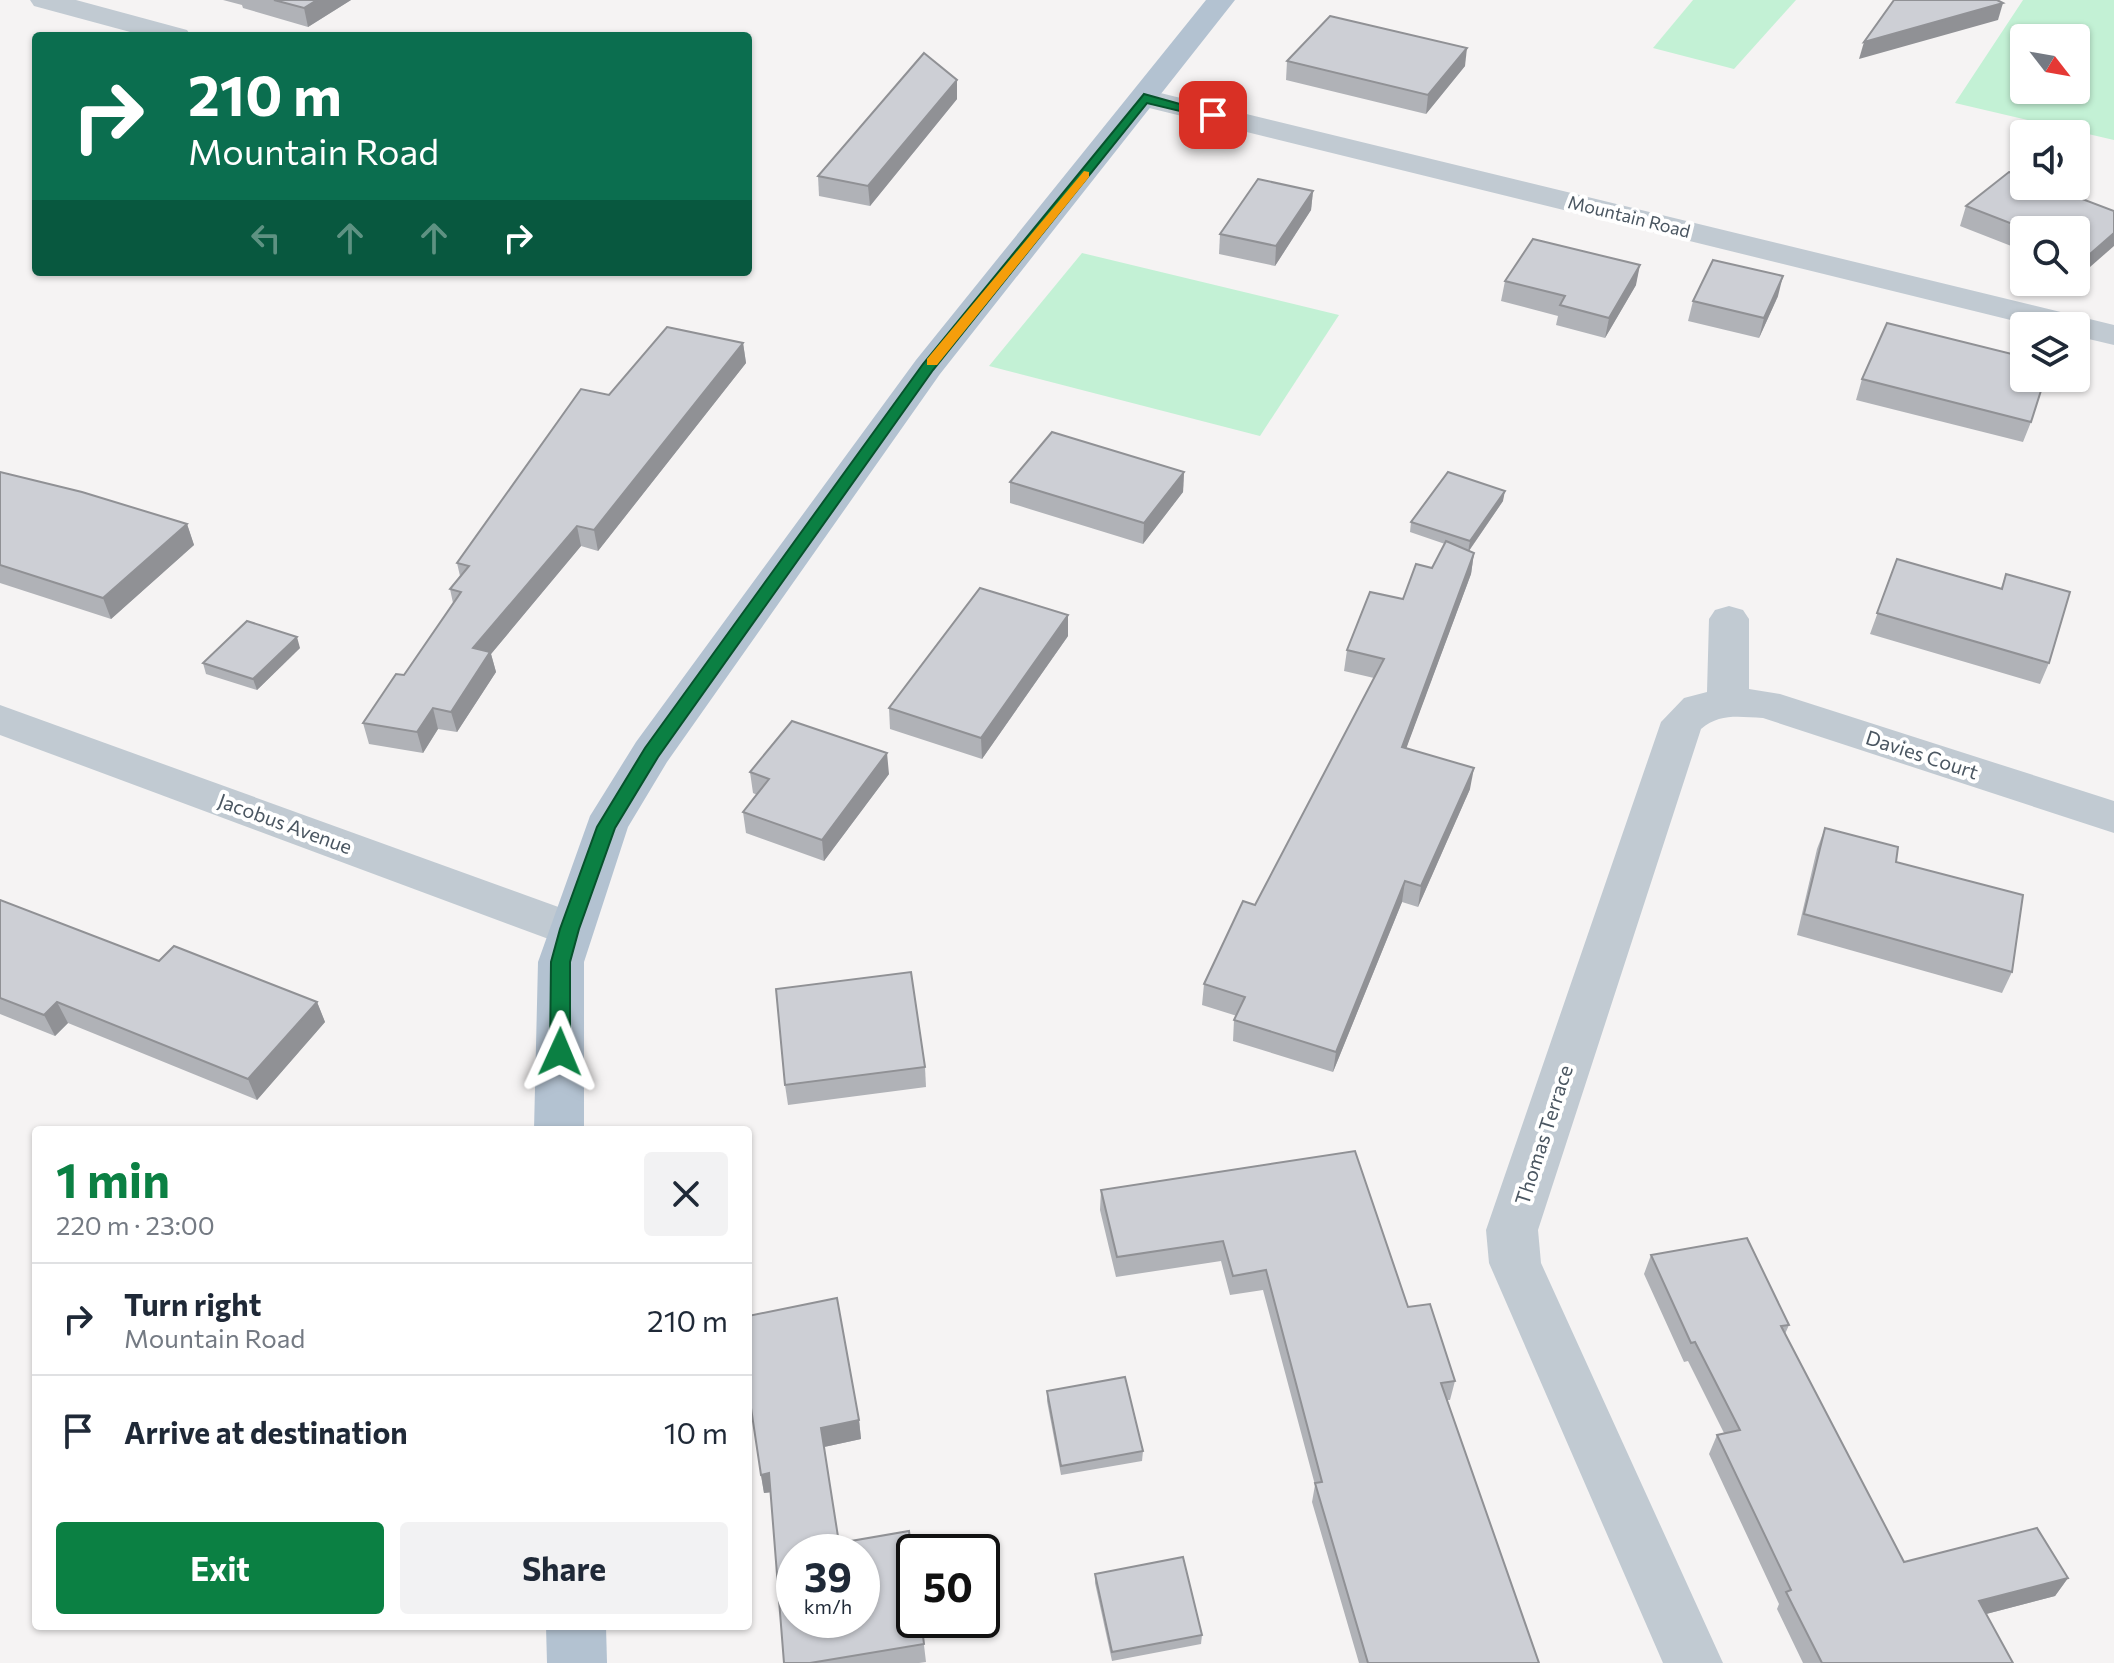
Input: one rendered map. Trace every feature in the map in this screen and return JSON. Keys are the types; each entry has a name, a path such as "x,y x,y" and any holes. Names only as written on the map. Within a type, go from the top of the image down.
{"main road":[{"path":"559,1126 561,962 606,827 651,752 928,367 1221,0"},
{"path":"576,1630 577,1663"}],"street":[{"path":"44,0 162,32"},
{"name":"Mountain Road","path":"1144,98 2114,335"},
{"path":"1728,702 1729,619"},
{"name":"Davies Court","path":"1728,702 1765,704 2114,817"},
{"name":"Thomas Terrace","path":"1693,1663 1515,1263 1512,1230 1682,722 1699,708 1728,702"},
{"name":"Jacobus Avenue","path":"0,719 570,929"}],"green space":[{"path":"1693,0 1796,0 1734,69 1653,48"},
{"path":"2023,0 2114,0 2114,140 2090,134 2090,120 2028,120 1955,103"},
{"path":"1082,253 1339,315 1260,436 989,366"}],"building":[{"path":"274,0 317,0 304,8"},
{"path":"1894,0 1997,0 2003,3 1864,42"},
{"path":"1330,16 1467,48 1428,95 1287,61"},
{"path":"924,53 957,80 868,186 818,176"},
{"path":"2009,172 2010,200 2085,200 2114,211 2114,233 2090,254 2090,216 2010,216 2010,223 1966,206"},
{"path":"1258,179 1313,191 1276,246 1220,234"},
{"path":"1533,239 1640,265 1609,318 1560,305 1565,296 1505,281"},
{"path":"1713,260 1783,276 1764,318 1693,301"},
{"path":"1887,323 2010,354 2010,392 2041,392 2031,422 1862,379"},
{"path":"667,327 743,343 594,530 577,526 473,648 490,652 451,712 433,708 417,732 363,723 396,674 404,675 461,592 450,589 469,566 457,563 581,389 609,395"},
{"path":"1052,432 1184,472 1144,523 1010,482"},
{"path":"0,472 82,492 187,524 103,598 0,565"},
{"path":"1448,472 1505,491 1470,541 1411,522"},
{"path":"1446,541 1474,553 1402,747 1474,768 1421,886 1405,881 1336,1052 1234,1020 1245,997 1204,984 1243,901 1255,905 1384,659 1347,650 1370,592 1403,599 1416,564 1432,568"},
{"path":"1897,559 2002,589 2006,574 2070,592 2049,663 1877,613"},
{"path":"980,588 1068,615 981,738 889,708"},
{"path":"247,621 297,637 253,679 203,663"},
{"path":"792,721 887,753 822,840 743,812 769,779 750,772"},
{"path":"1825,828 1898,847 1896,862 2023,895 2012,972 1804,914"},
{"path":"0,900 159,961 174,946 317,1002 248,1079 57,1002 44,1015 0,998"},
{"path":"911,972 925,1067 785,1085 776,989"},
{"path":"1355,1151 1408,1307 1430,1304 1455,1381 1441,1383 1539,1663 1368,1663 1315,1483 1322,1482 1266,1270 1233,1276 1223,1241 1117,1257 1101,1190"},
{"path":"1747,1238 1789,1325 1781,1326 1904,1562 2037,1528 2068,1578 1979,1601 2013,1663 1822,1663 1786,1592 1791,1590 1717,1435 1740,1430 1695,1342 1691,1343 1651,1255"},
{"path":"837,1298 859,1420 821,1428 838,1534 776,1534 776,1562 769,1473 761,1475 752,1415 752,1315"},
{"path":"1125,1377 1143,1451 1061,1466 1047,1391"},
{"path":"909,1531 909,1534 896,1534 896,1638 923,1638 924,1644 810,1663 784,1663 782,1638 880,1638 880,1536"},
{"path":"1183,1557 1202,1635 1112,1652 1095,1574"}],"slow traffic":[{"path":"932,362 1084,174"}],"route":[{"path":"560,1052 561,962 570,929 606,827 651,752 928,367 1144,98 1213,115"}]}
